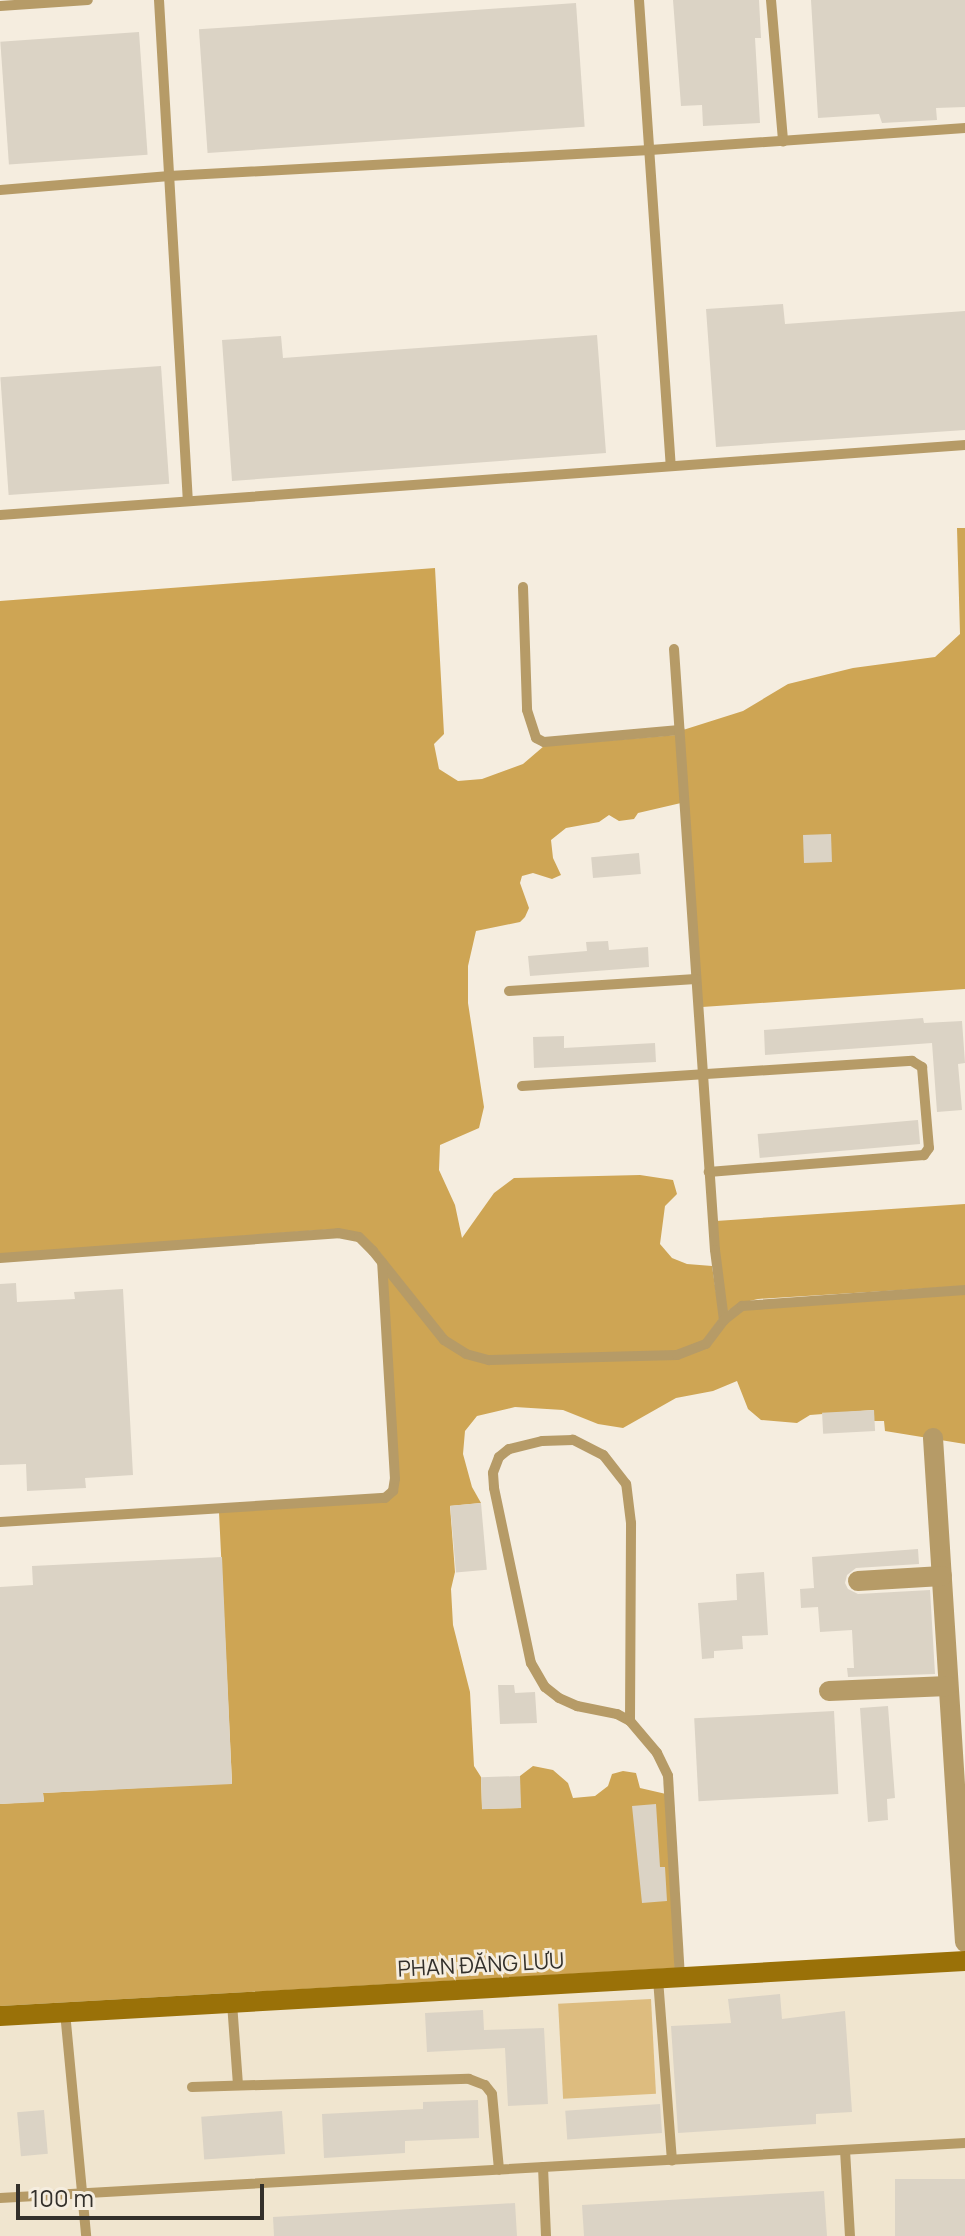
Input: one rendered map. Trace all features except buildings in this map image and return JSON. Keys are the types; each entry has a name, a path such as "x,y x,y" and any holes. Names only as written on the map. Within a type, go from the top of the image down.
{"street":[{"path":"933,1438 948,1686 958,1736 965,1942"},
{"path":"858,1581 942,1576"},
{"path":"829,1691 948,1686"},
{"name":"PHAN ĐĂNG LƯU","path":"0,2016 965,1961"}],"lane":[{"path":"0,6 88,0"},
{"path":"159,0 188,499"},
{"path":"639,0 671,464"},
{"path":"771,0 783,141"},
{"path":"0,190 169,176 650,150 965,128"},
{"path":"0,515 965,445"},
{"path":"523,587 527,710 536,738 544,742 679,730"},
{"path":"674,649 709,1172 717,1279 724,1320"},
{"path":"509,991 696,979"},
{"path":"522,1086 912,1061 922,1067 929,1148 924,1155 709,1172"},
{"path":"0,1258 315,1232 359,1237 444,1340 466,1354 489,1360 677,1355 706,1344 733,1311 757,1303 965,1290"},
{"path":"0,1522 385,1498 393,1491 395,1479 382,1262"},
{"path":"630,1721 632,1548 626,1484 603,1455 573,1440 542,1441 509,1449 499,1457 493,1473 494,1488 514,1595 531,1663 545,1687 559,1698 577,1706 617,1714 630,1721 657,1753 668,1776 680,1977"},
{"path":"658,1979 672,2160"},
{"path":"232,2003 238,2085"},
{"path":"65,2012 86,2236"},
{"path":"192,2087 469,2079 485,2085 492,2094 499,2170"},
{"path":"0,2198 965,2143"},
{"path":"845,2150 850,2236"},
{"path":"543,2167 546,2236"}],"shaded area":[{"path":"957,528 965,528 965,989 702,1007 683,730 743,711 788,684 853,668 935,657 960,634"},
{"path":"435,568 444,734 434,744 439,769 458,781 482,779 523,764 544,746 676,735 681,803 638,813 634,819 619,821 609,815 599,822 566,828 551,840 553,858 561,875 552,879 533,873 522,876 520,883 529,908 525,917 520,922 476,931 468,966 468,1003 484,1107 479,1128 440,1145 439,1170 455,1205 462,1238 494,1193 514,1178 640,1175 673,1180 677,1194 665,1206 660,1244 672,1258 687,1264 712,1266 720,1318 703,1341 677,1351 490,1356 468,1351 447,1337 376,1248 335,1229 0,1254 0,601"},
{"path":"965,1204 965,1286 758,1299 741,1303 726,1312 716,1221"},
{"path":"387,1274 465,1357 679,1358 744,1309 965,1294 965,1444 885,1431 884,1421 874,1421 873,1410 810,1415 797,1423 761,1420 748,1409 737,1381 713,1391 676,1398 623,1428 598,1424 563,1410 515,1407 477,1416 465,1431 463,1454 472,1487 481,1503 450,1506 455,1572 451,1589 453,1625 470,1692 474,1766 481,1777 482,1809 520,1808 520,1776 533,1766 553,1770 568,1783 573,1798 595,1796 608,1786 612,1774 623,1771 636,1773 640,1788 666,1794 675,1968 0,2006 0,1804 44,1801 43,1793 232,1783 219,1512 396,1494"},
{"path":"965,1971 965,2236 0,2236 0,2025"},
{"path":"651,1999 656,2094 563,2099 558,2004"}]}
